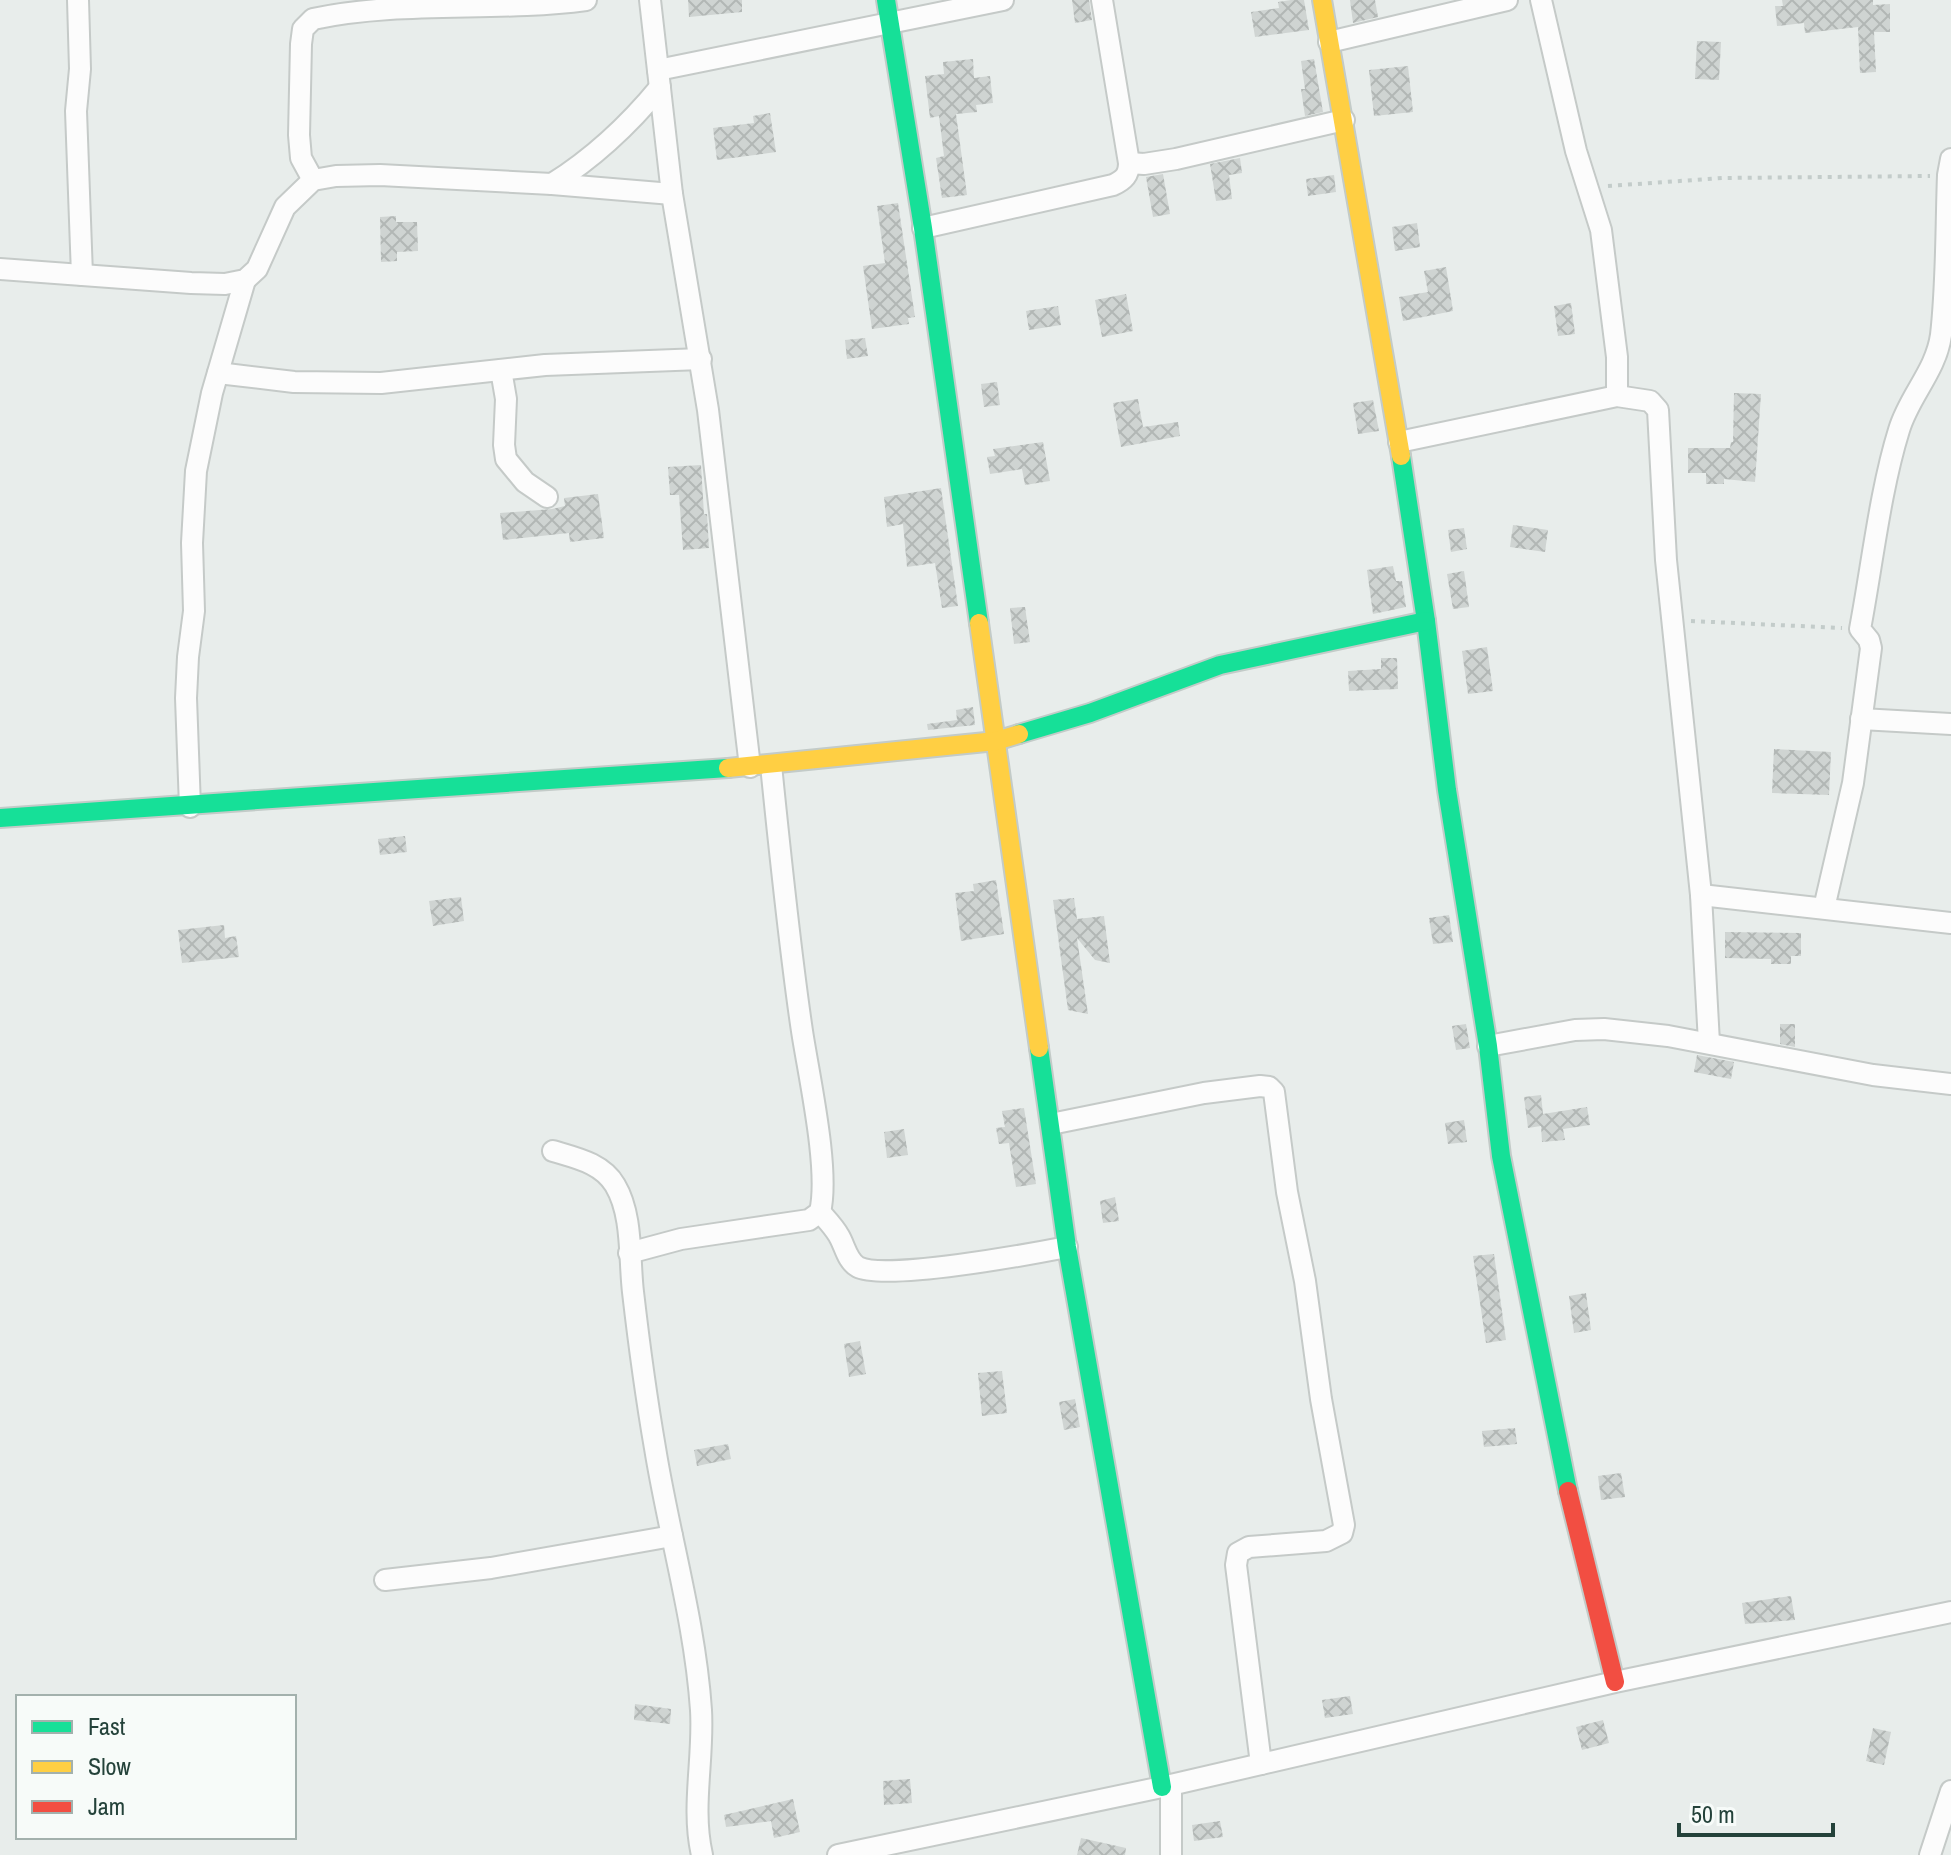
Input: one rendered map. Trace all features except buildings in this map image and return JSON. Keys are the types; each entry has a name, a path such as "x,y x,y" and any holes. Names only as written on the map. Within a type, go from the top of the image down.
{"street":[{"path":"78,0 80,69 76,111 82,275"},
{"path":"313,180 301,158 299,135 301,44 303,29 313,19 441,7 523,7 586,0"},
{"path":"650,0 672,194 701,359 750,767"},
{"path":"886,0 923,228 1067,1247 1166,1786 1171,1855"},
{"path":"552,184 611,141 659,78 1003,0"},
{"path":"923,228 1113,185 1123,180 1129,171 1129,163 1102,0"},
{"path":"1322,0 1399,442 1447,790 1488,1046 1501,1156 1561,1460 1615,1682"},
{"path":"1329,42 1507,0"},
{"path":"1541,0 1576,151 1603,245 1617,357 1617,396"},
{"path":"1129,163 1176,159 1344,120"},
{"path":"1824,908 1853,783 1871,648 1860,629 1899,429 1946,337 1949,167"},
{"path":"0,269 191,283 225,284 245,280 257,269 285,207 313,180 336,176 380,175 552,184 672,194"},
{"path":"190,807 186,698 194,611 192,543 196,471 218,373 245,280"},
{"path":"218,373 294,382 381,383 545,365 701,359"},
{"path":"501,370 506,399 506,459 525,482 547,497"},
{"path":"1399,442 1617,396 1650,401 1658,410 1666,560 1701,895 1709,1043"},
{"path":"0,818 750,767 996,741 1090,713 1220,665 1426,621"},
{"path":"1861,719 1951,724"},
{"path":"629,1253 681,1239 809,1220 820,1212 824,1196 820,1152 793,968 771,765"},
{"path":"1701,895 1951,923"},
{"path":"1488,1046 1561,1032 1604,1029 1709,1043 1873,1075 1951,1084"},
{"path":"1051,1124 1217,1091 1260,1086 1269,1087 1274,1092 1287,1192 1305,1281 1321,1399 1344,1525 1342,1533 1326,1541 1249,1547 1238,1553 1236,1565 1261,1764"},
{"path":"553,1151 586,1161 608,1174 617,1188 625,1212 655,1451 690,1630 701,1711 697,1800 702,1855"},
{"path":"820,1212 832,1224 850,1260 859,1268 921,1269 1067,1247"},
{"path":"385,1580 491,1568 672,1536"},
{"path":"838,1855 1166,1786 1615,1682 1951,1612"},
{"path":"1930,1855 1951,1791"}],"path":[{"path":"1589,188 1723,178 1831,178 1949,167"},
{"path":"1673,620 1860,629"}],"traffic: fast":[{"path":"886,0 923,228 979,623"},
{"path":"1401,456 1447,790 1488,1046 1501,1156 1568,1491"},
{"path":"1019,734 1090,713 1220,665 1426,621"},
{"path":"0,818 728,768"},
{"path":"1039,1048 1067,1247 1162,1787"}],"traffic: slow":[{"path":"1322,0 1401,456"},
{"path":"979,623 1039,1048"},
{"path":"728,768 996,741 1019,734"}],"traffic: jam":[{"path":"1568,1491 1615,1682"}]}
